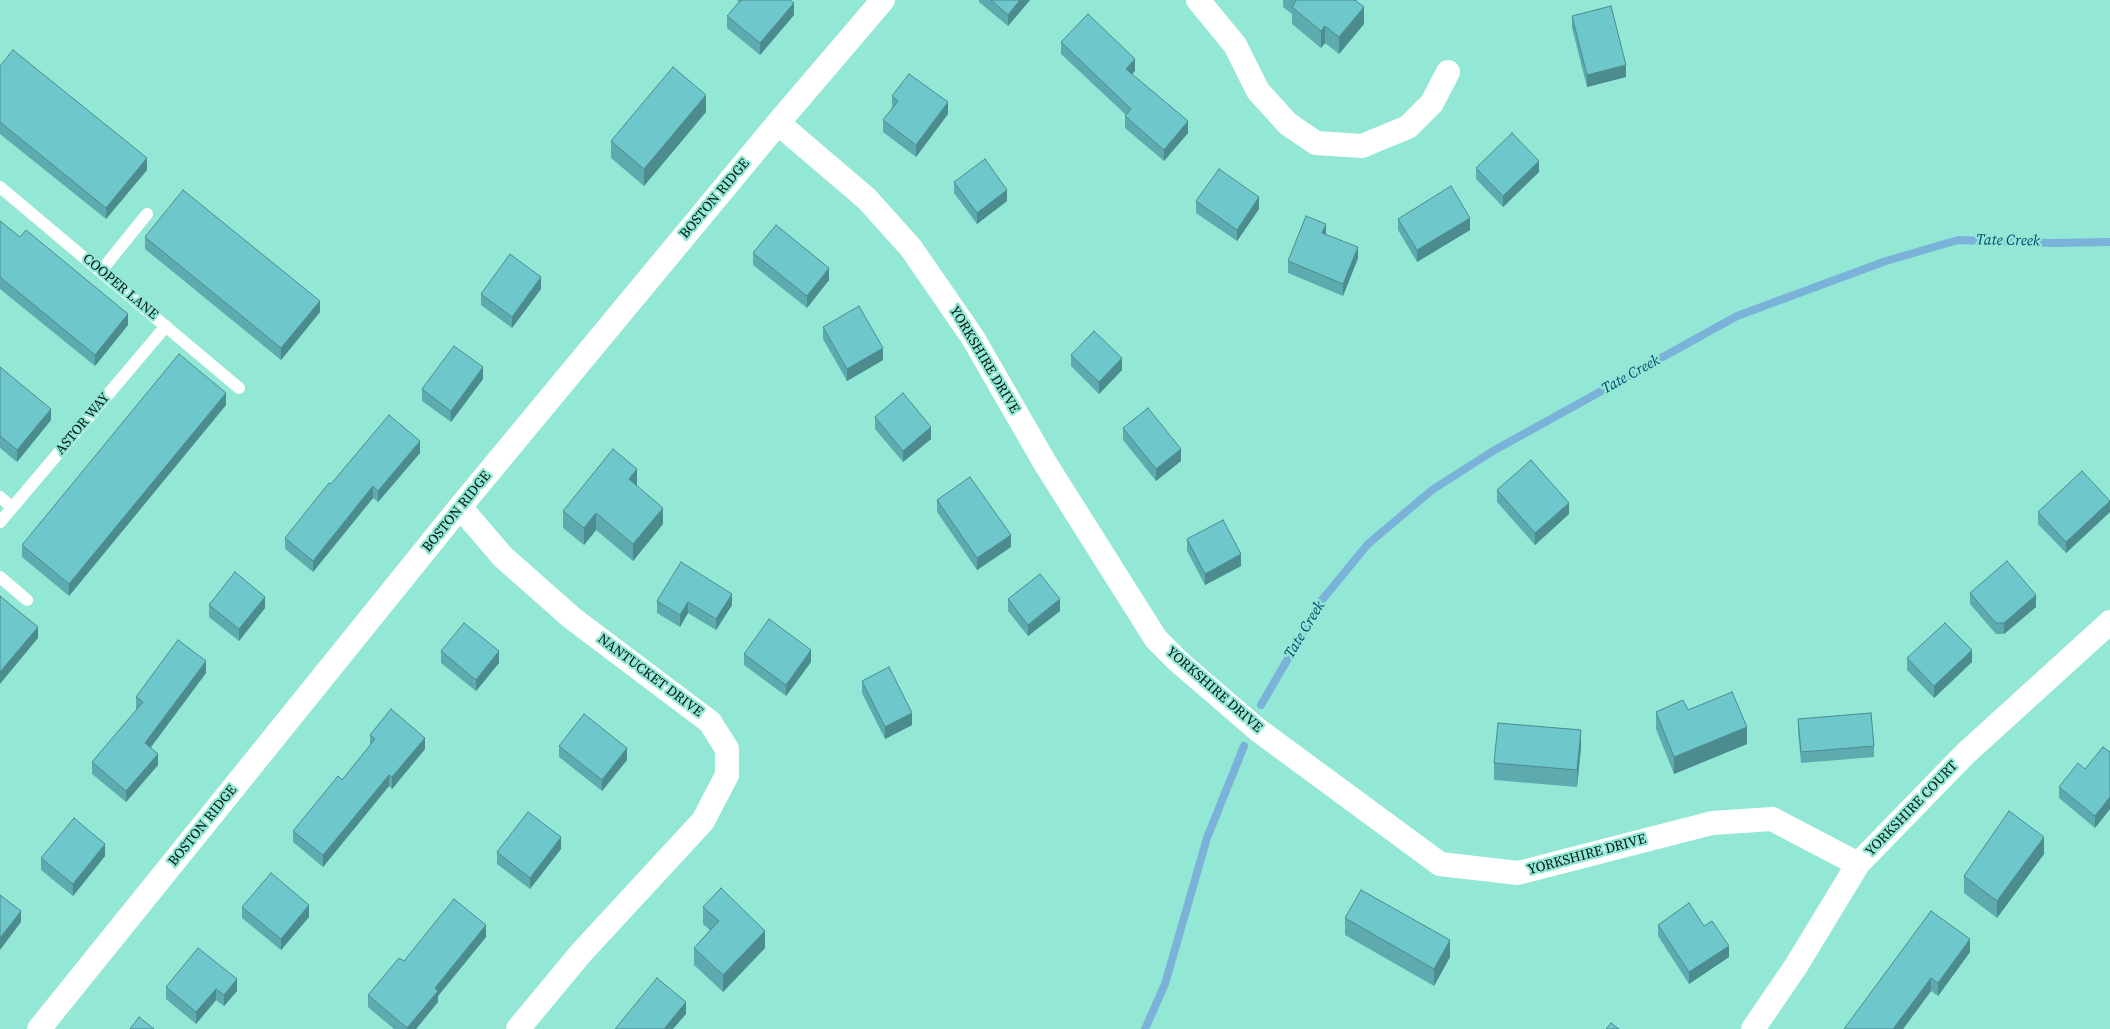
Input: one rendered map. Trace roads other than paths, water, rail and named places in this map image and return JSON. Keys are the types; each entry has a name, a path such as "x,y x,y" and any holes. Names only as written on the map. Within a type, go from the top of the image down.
{"street":[{"name":"BOSTON RIDGE","path":"39,1029 460,507 778,122 883,0"},
{"path":"1198,0 1234,45 1258,91 1288,124 1316,143 1362,146 1408,127 1432,103 1448,72"},
{"name":"YORKSHIRE DRIVE","path":"778,122 867,199 911,248 973,338 1045,463 1156,640 1258,730 1440,864 1518,873 1712,822 1772,819 1858,864"},
{"name":"NANTUCKET DRIVE","path":"460,507 503,556 572,618 710,722 727,749 727,775 703,821 581,953 518,1029"},
{"name":"YORKSHIRE COURT","path":"1753,1029 1796,966 1858,864 1965,754 2110,622"}],"lane":[{"name":"COOPER LANE","path":"0,187 239,388"},
{"path":"101,271 147,214"},
{"name":"ASTOR WAY","path":"0,522 166,326"},
{"path":"0,497 12,507"},
{"path":"0,577 28,600"}],"waterway":[{"name":"Tate Creek","path":"1261,705 1322,600 1368,544 1432,490 1493,451 1737,316 1886,261 1958,240 2052,243 2110,242"},
{"name":"Tate Creek","path":"1145,1029 1165,984 1207,838 1244,746"}]}
